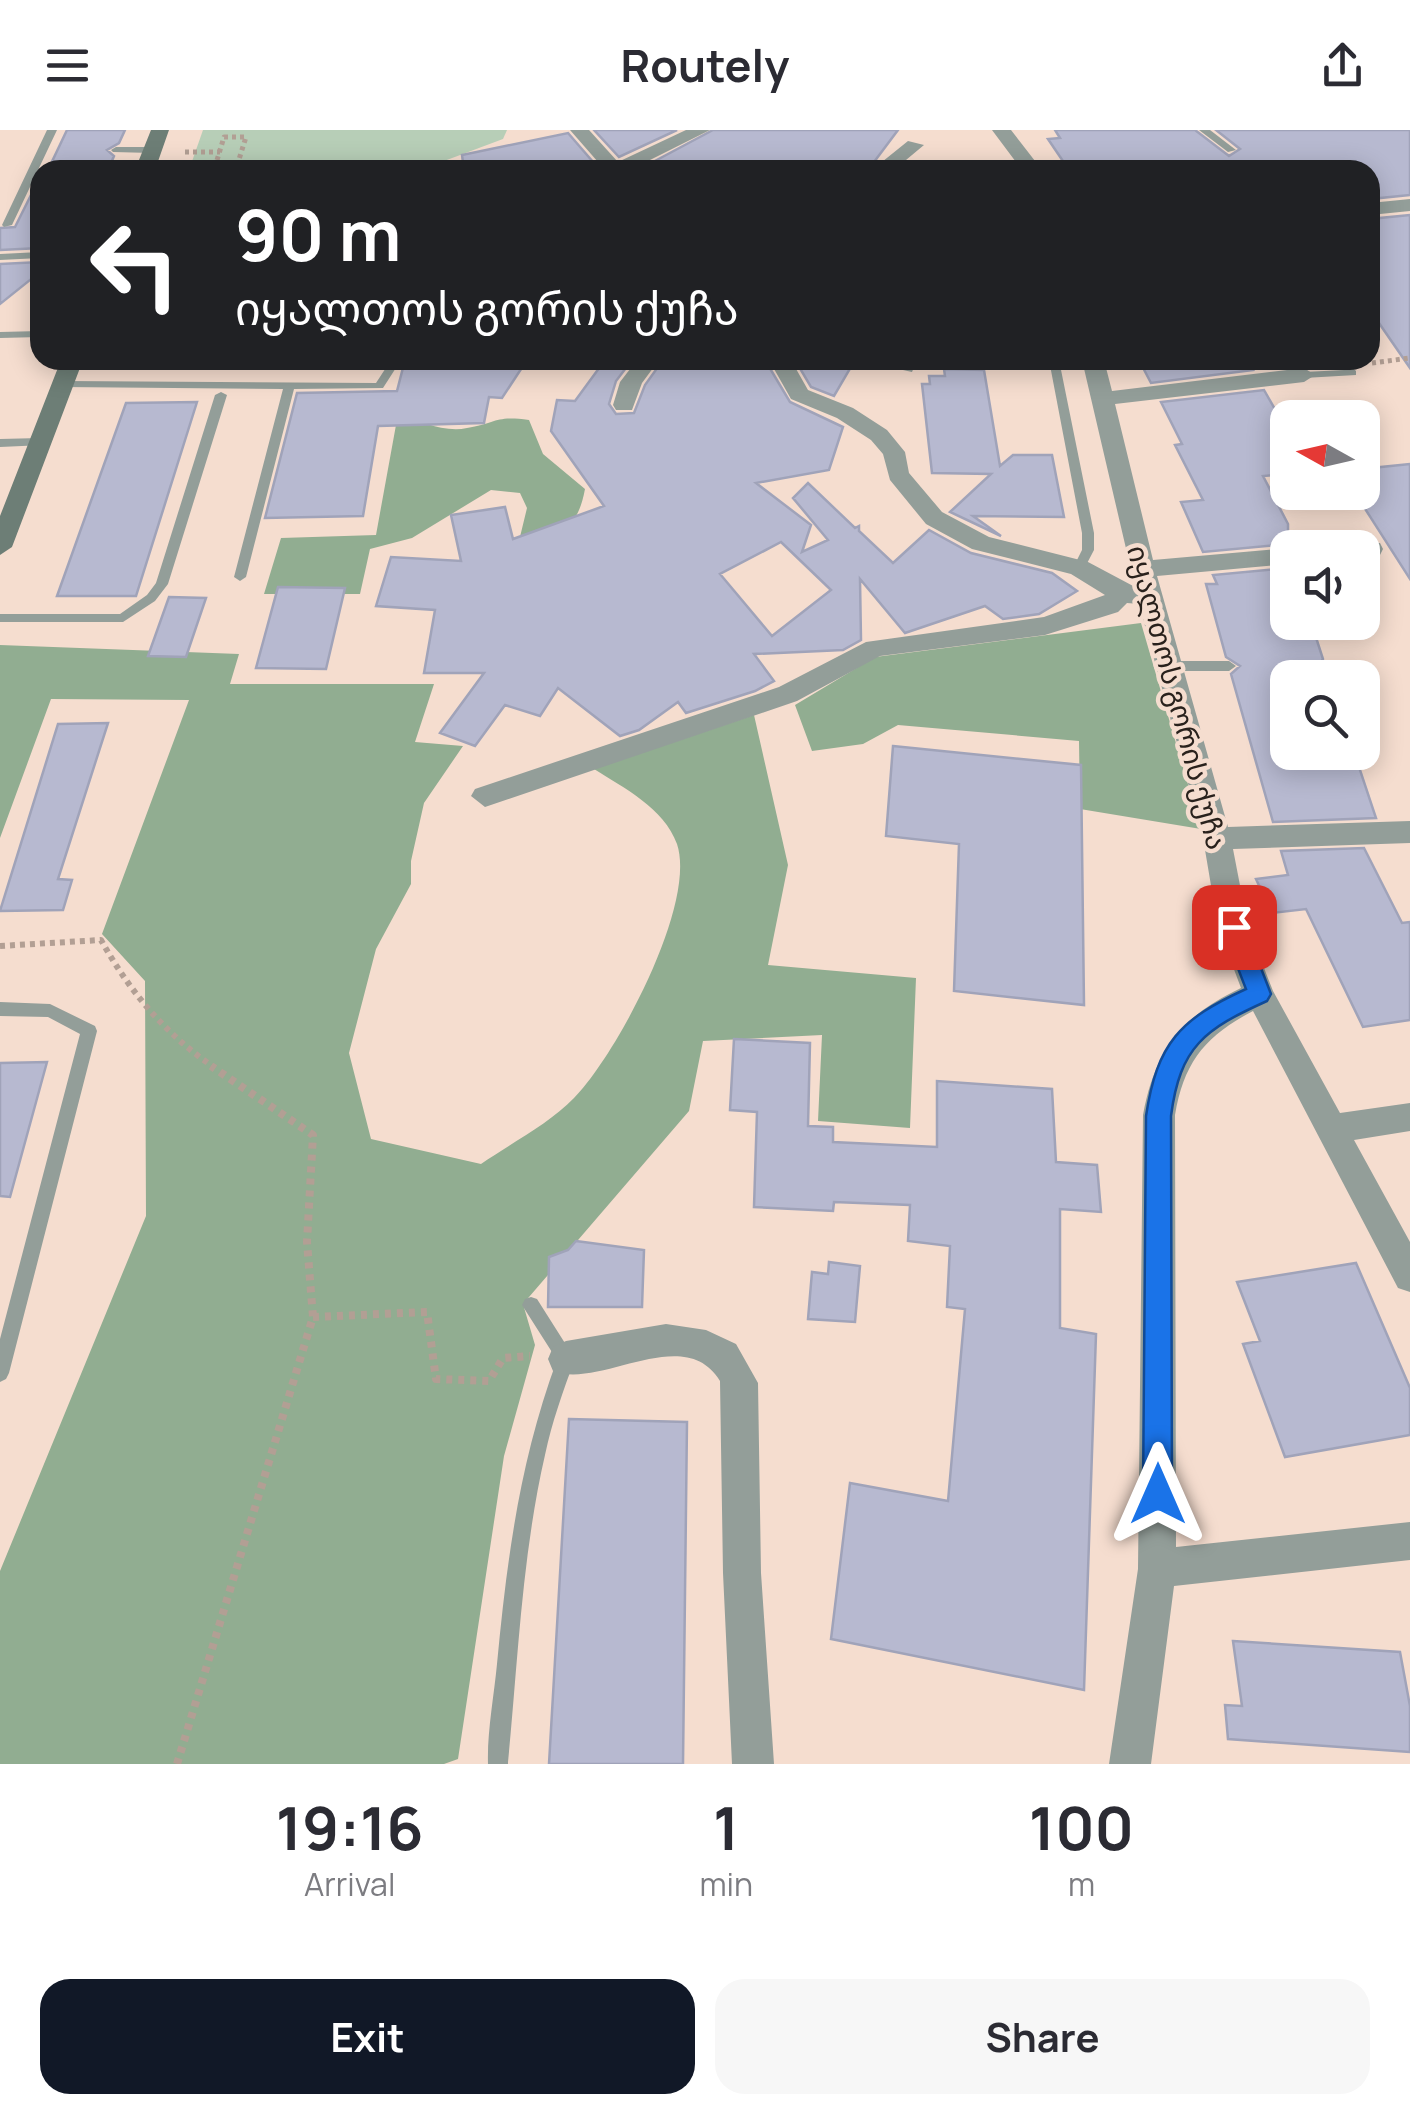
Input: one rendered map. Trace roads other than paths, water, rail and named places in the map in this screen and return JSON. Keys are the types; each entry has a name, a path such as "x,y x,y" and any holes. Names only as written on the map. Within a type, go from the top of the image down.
{"street":[{"path":"148,160 160,130"},
{"path":"580,130 606,160"},
{"path":"637,160 702,130"},
{"path":"1001,130 1024,160"},
{"path":"895,160 915,145"},
{"path":"1380,208 1410,206"},
{"path":"0,547 68,370"},
{"path":"624,406 631,382 640,370"},
{"path":"786,370 799,394 845,413 880,435 894,452 898,475 934,518 981,543 1079,568 1135,595"},
{"name":"იყალთოს გორის ქუჩა","path":"1096,370 1142,569 1135,595 1166,666 1217,838 1234,927 1259,994 1410,1276"},
{"path":"1104,399 1304,375"},
{"path":"1142,569 1270,558"},
{"path":"485,796 788,694 875,648 1045,626 1135,595"},
{"path":"1217,838 1410,832"},
{"path":"1130,1764 1157,1570 1159,1116 1165,1070 1188,1039 1217,1013 1259,994"},
{"path":"1332,1129 1410,1117"},
{"path":"566,1359 661,1340 704,1347 726,1358 740,1383 742,1573 753,1764"},
{"path":"1157,1570 1410,1540"}],"lane":[{"path":"38,160 52,130"},
{"path":"1204,130 1231,150"},
{"path":"116,150 152,150"},
{"path":"42,152 57,151"},
{"path":"8,224 30,177"},
{"path":"0,258 30,256"},
{"path":"0,335 30,334"},
{"path":"63,384 378,386 389,370"},
{"path":"1056,370 1088,533 1088,550 1079,568"},
{"path":"1304,375 1352,373 1350,370"},
{"path":"240,577 289,385"},
{"path":"0,618 122,618 151,598 162,584 221,395"},
{"path":"0,443 40,442"},
{"path":"1166,666 1229,666"},
{"path":"0,1009 50,1010 90,1031 0,1373"},
{"path":"498,1762 532,1468 543,1414 566,1359 532,1305"}]}
